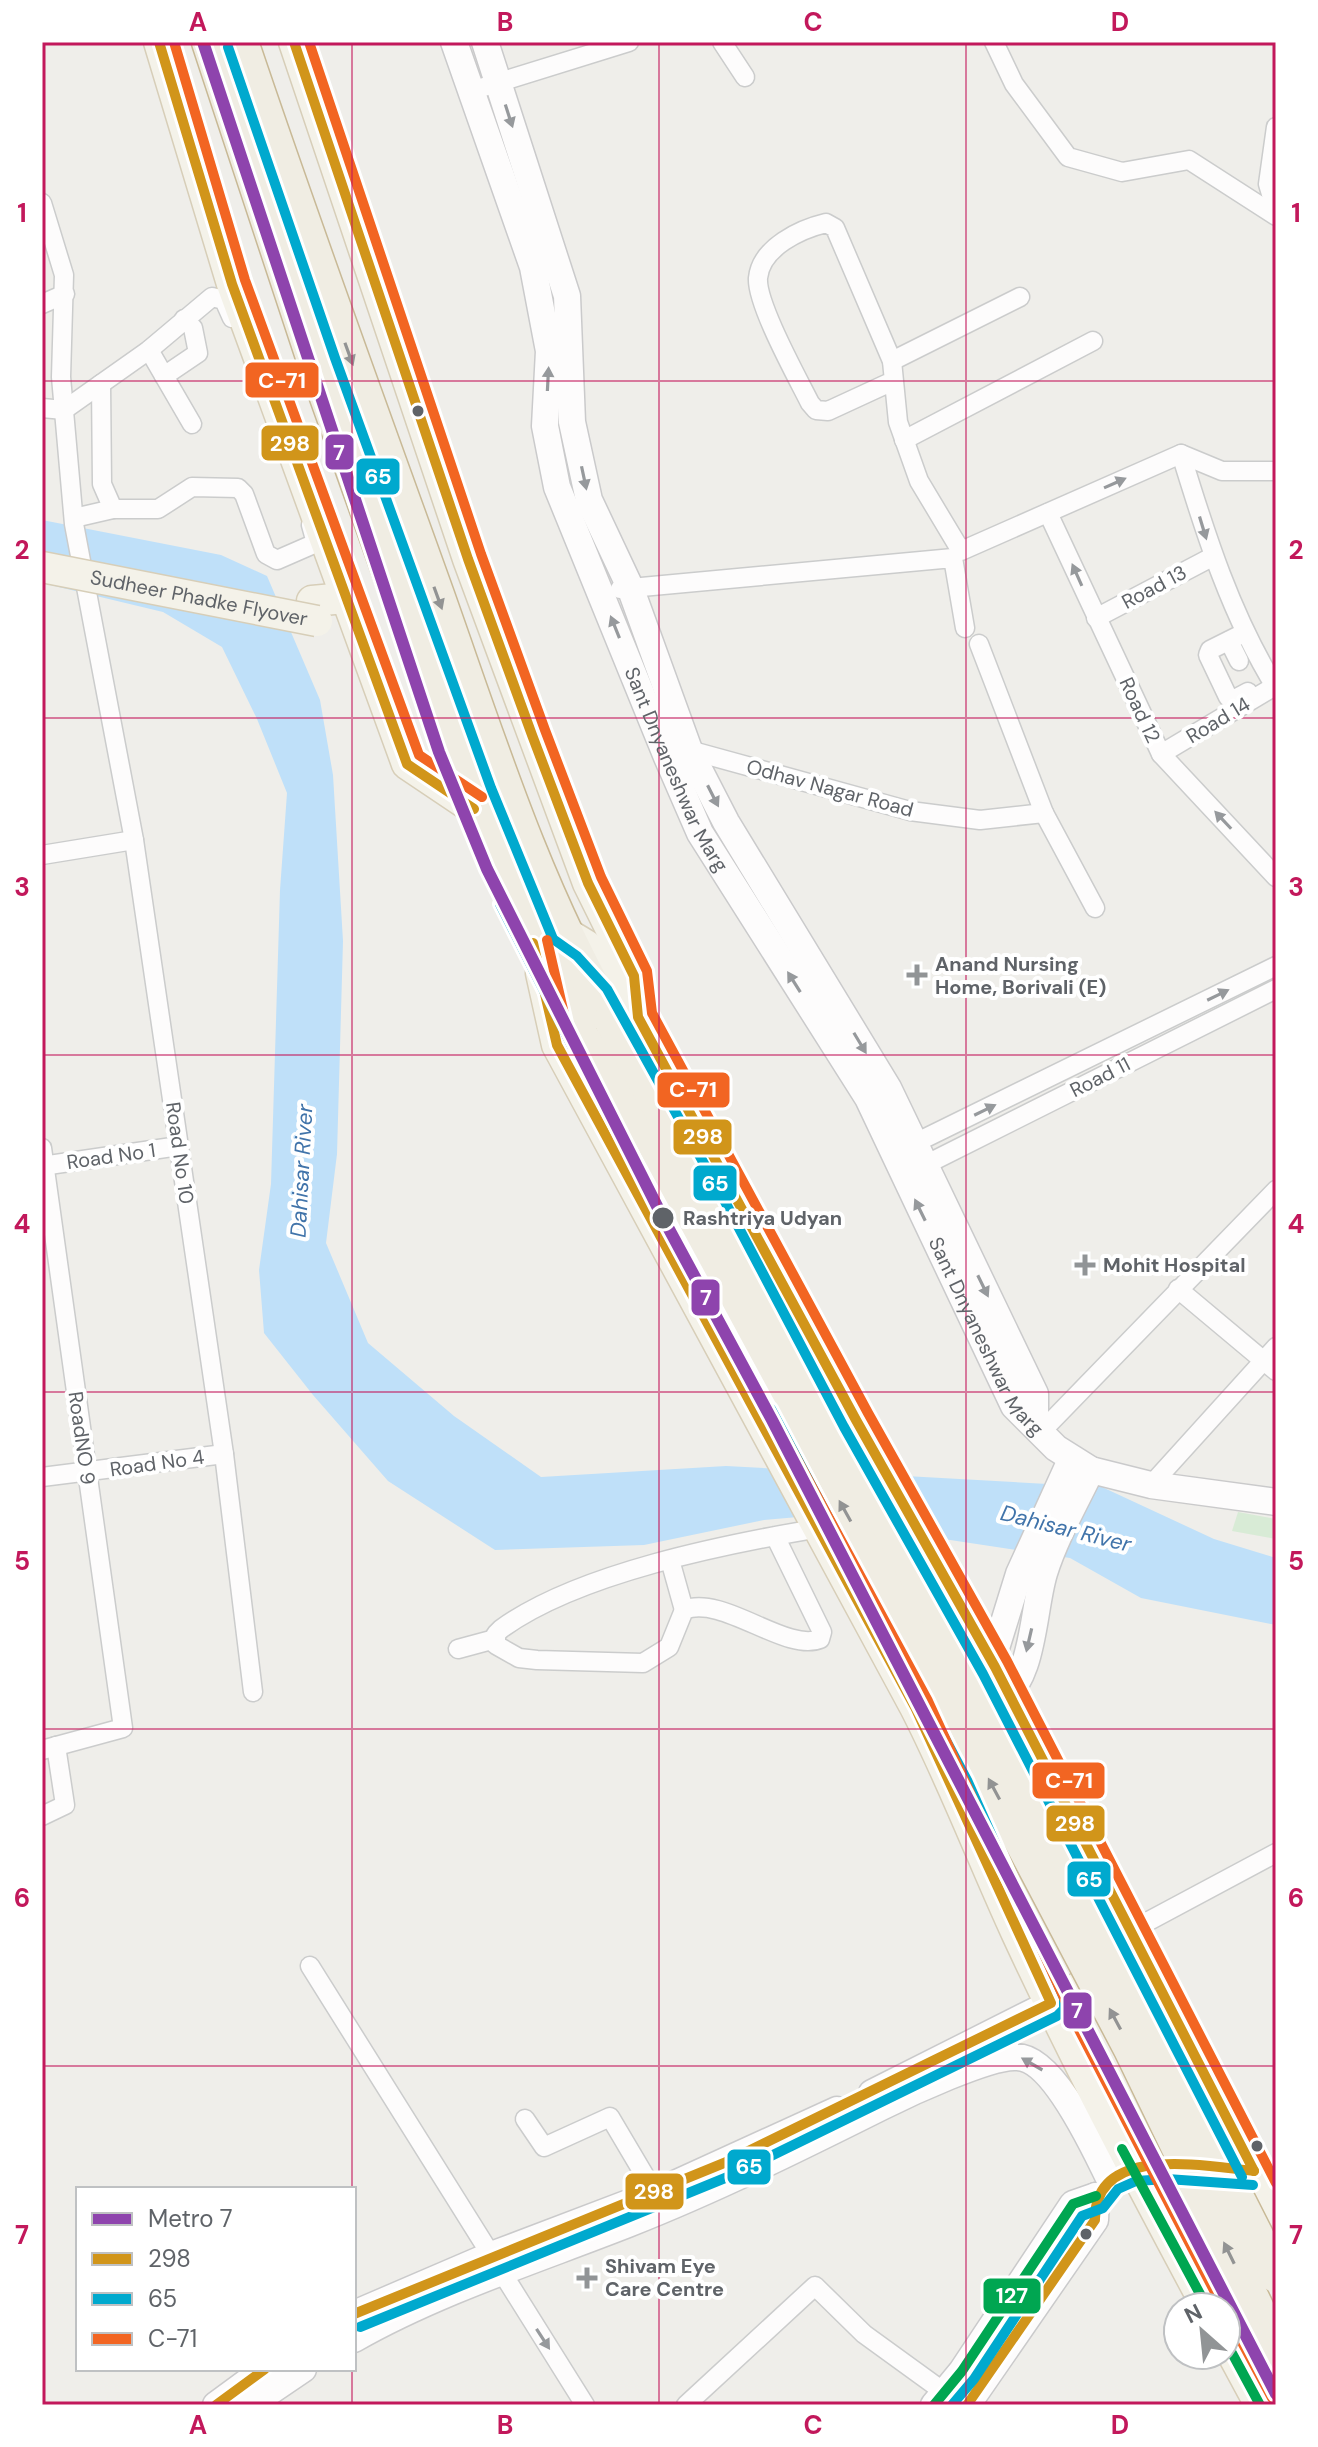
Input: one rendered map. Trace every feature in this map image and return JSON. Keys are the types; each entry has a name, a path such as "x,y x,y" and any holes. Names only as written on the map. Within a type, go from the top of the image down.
{"highway":[{"path":"209,42 317,369 474,809 549,937 624,1018 995,1721 1276,2275"},
{"path":"241,42 348,353 504,783 549,937 584,1040 981,1763 1131,2049 1276,2348"}],"main road":[{"path":"159,42 232,284 407,764 474,809"},
{"path":"294,42 458,529 532,735 588,883 634,976 624,1018 992,1661 1141,1952 1265,2172 1276,2214"},
{"name":"Sudheer Phadke Flyover","path":"42,551 237,590 314,611 356,630"},
{"name":"Sudheer Phadke Flyover","path":"42,567 314,611 345,598"},
{"path":"549,937 557,1045 915,1707 1051,2003 1110,2160 1196,2291"},
{"path":"822,1531 943,1572"},
{"path":"1051,2003 1141,1952"},
{"path":"1242,2371 1260,2405"}],"street":[{"name":"Sant Dnyaneshwar Marg","path":"454,42 533,267 549,351 545,426 557,487 601,592 678,753 726,822 888,1088 909,1159 1035,1394 1038,1428"},
{"name":"Sant Dnyaneshwar Marg","path":"485,42 567,296 572,422 589,500 630,587 678,753"},
{"path":"471,91 629,42"},
{"path":"722,42 745,77"},
{"path":"994,42 1014,84 1068,157 1122,172 1189,160 1276,214"},
{"path":"1276,127 1268,184 1276,214"},
{"name":"Road No 10","path":"42,203 48,245 64,275 61,377 74,521 134,840 224,1454 253,1692"},
{"path":"893,381 828,411 816,410 763,302 758,280 766,258 779,244 815,226 826,223 835,228 892,361 898,422 919,481 961,551 1181,454 1222,471 1276,471"},
{"path":"42,304 65,294"},
{"path":"42,408 64,410 149,350 212,297 224,300 316,543 277,560 271,558 238,488 192,487 158,509 113,509 74,521"},
{"path":"892,361 1020,297"},
{"path":"164,376 198,353 198,340 184,319"},
{"path":"904,440 1093,341"},
{"path":"149,350 192,424"},
{"path":"101,384 102,484 113,509"},
{"path":"1181,454 1237,637 1239,661"},
{"name":"Road 12","path":"1048,513 1161,754 1276,877"},
{"name":"Road 13","path":"1096,618 1212,557"},
{"path":"601,592 953,558 965,628"},
{"path":"1237,637 1275,687"},
{"path":"1237,637 1210,650 1208,655 1228,697 1233,700 1248,692"},
{"path":"979,644 1044,813 1095,908"},
{"name":"Road 14","path":"1161,754 1275,687"},
{"name":"Odhav Nagar Road","path":"678,753 910,811 980,820 1044,813"},
{"path":"42,855 134,840"},
{"path":"909,1159 1276,966"},
{"name":"Road 11","path":"909,1159 1276,989"},
{"name":"Road No 1","path":"43,1160 179,1146"},
{"name":"RoadNO 9","path":"43,1160 123,1728 49,1748"},
{"path":"1275,1500 1076,1476 1038,1428 1276,1190"},
{"path":"1151,1485 1272,1360 1178,1289"},
{"name":"Road No 4","path":"42,1477 224,1454"},
{"path":"915,1707 992,1661 1076,1476"},
{"path":"458,1649 495,1639 501,1629 539,1604 670,1560 775,1536 822,1531"},
{"path":"684,1610 700,1605 764,1626 801,1643 820,1639 819,1624 775,1536"},
{"path":"495,1639 501,1648 519,1658 643,1663 669,1647 684,1610 670,1560"},
{"path":"933,1745 1009,1696 1021,1671 1031,1578"},
{"path":"42,1816 65,1805 49,1748"},
{"path":"1141,1952 1145,1923 1276,1853"},
{"path":"310,1966 494,2265 585,2405"},
{"path":"356,2338 494,2265 887,2086 1051,2003"},
{"path":"356,2313 732,2181 896,2100 994,2061 1017,2057 1036,2063 1053,2081 1110,2160 1265,2172"},
{"path":"525,2119 544,2147 610,2117 655,2193"},
{"path":"686,2405 815,2286 864,2334 962,2396 1073,2204 1110,2160"},
{"path":"222,2403 262,2371"},
{"path":"250,2405 300,2371"}],"green space":[{"path":"1238,1512 1276,1519 1276,1539 1232,1531"}],"water":[{"name":"Dahisar River","path":"42,520 221,555 267,576 320,700 333,775 343,941 337,1154 326,1243 368,1343 454,1416 541,1477 726,1466 1102,1487 1214,1539 1276,1558 1276,1625 1141,1598 1070,1558 798,1517 764,1520 644,1545 495,1550 388,1481 264,1333 259,1270 271,1184 280,890 287,793 257,719 222,647 163,612 42,583"}],"metro line":[{"name":"7","path":"203,42 439,752 487,869 663,1218 772,1420 1276,2394"}],"transit line":[{"name":"298","path":"159,42 232,284 407,764 474,809"},
{"name":"C-71","path":"174,42 245,280 419,755 482,797"},
{"name":"298","path":"294,42 468,559 532,735 588,883 634,976 638,1017 856,1420 995,1667 1254,2171"},
{"name":"C-71","path":"309,42 481,554 545,730 601,877 647,971 652,1013 868,1413 1007,1661 1276,2183"},
{"name":"65","path":"228,47 335,358 491,788 553,939 577,956 607,989 722,1196 844,1427 983,1674 1242,2177"},
{"name":"65","path":"500,904 572,1046"},
{"name":"C-71","path":"547,940 570,1040 928,1701 1075,2022 1214,2291"},
{"name":"298","path":"356,2313 724,2163 1051,2003 915,1707 557,1045 533,943"},
{"name":"65","path":"360,2327 730,2176 1057,2016 1064,2009 1064,1998 967,1780 771,1409"},
{"name":"127","path":"1122,2149 1198,2291"},
{"name":"298","path":"967,2405 1095,2220 1099,2196 1112,2179 1132,2169 1155,2165 1181,2164 1254,2171"},
{"name":"65","path":"952,2405 974,2379 1082,2216 1103,2208 1118,2189 1136,2181 1167,2179 1253,2185"},
{"name":"127","path":"934,2405 962,2371 1073,2204 1096,2196"},
{"name":"C-71","path":"1242,2342 1272,2398"},
{"name":"298","path":"216,2405 262,2371"},
{"name":"127","path":"1242,2371 1260,2405"}],"place":[{"name":"Anand Nursing Home, Borivali (E)","path":"917,975"},
{"name":"Rashtriya Udyan","path":"663,1218"},
{"name":"Mohit Hospital","path":"1085,1265"},
{"name":"Shivam Eye Care Centre","path":"587,2278"}]}
